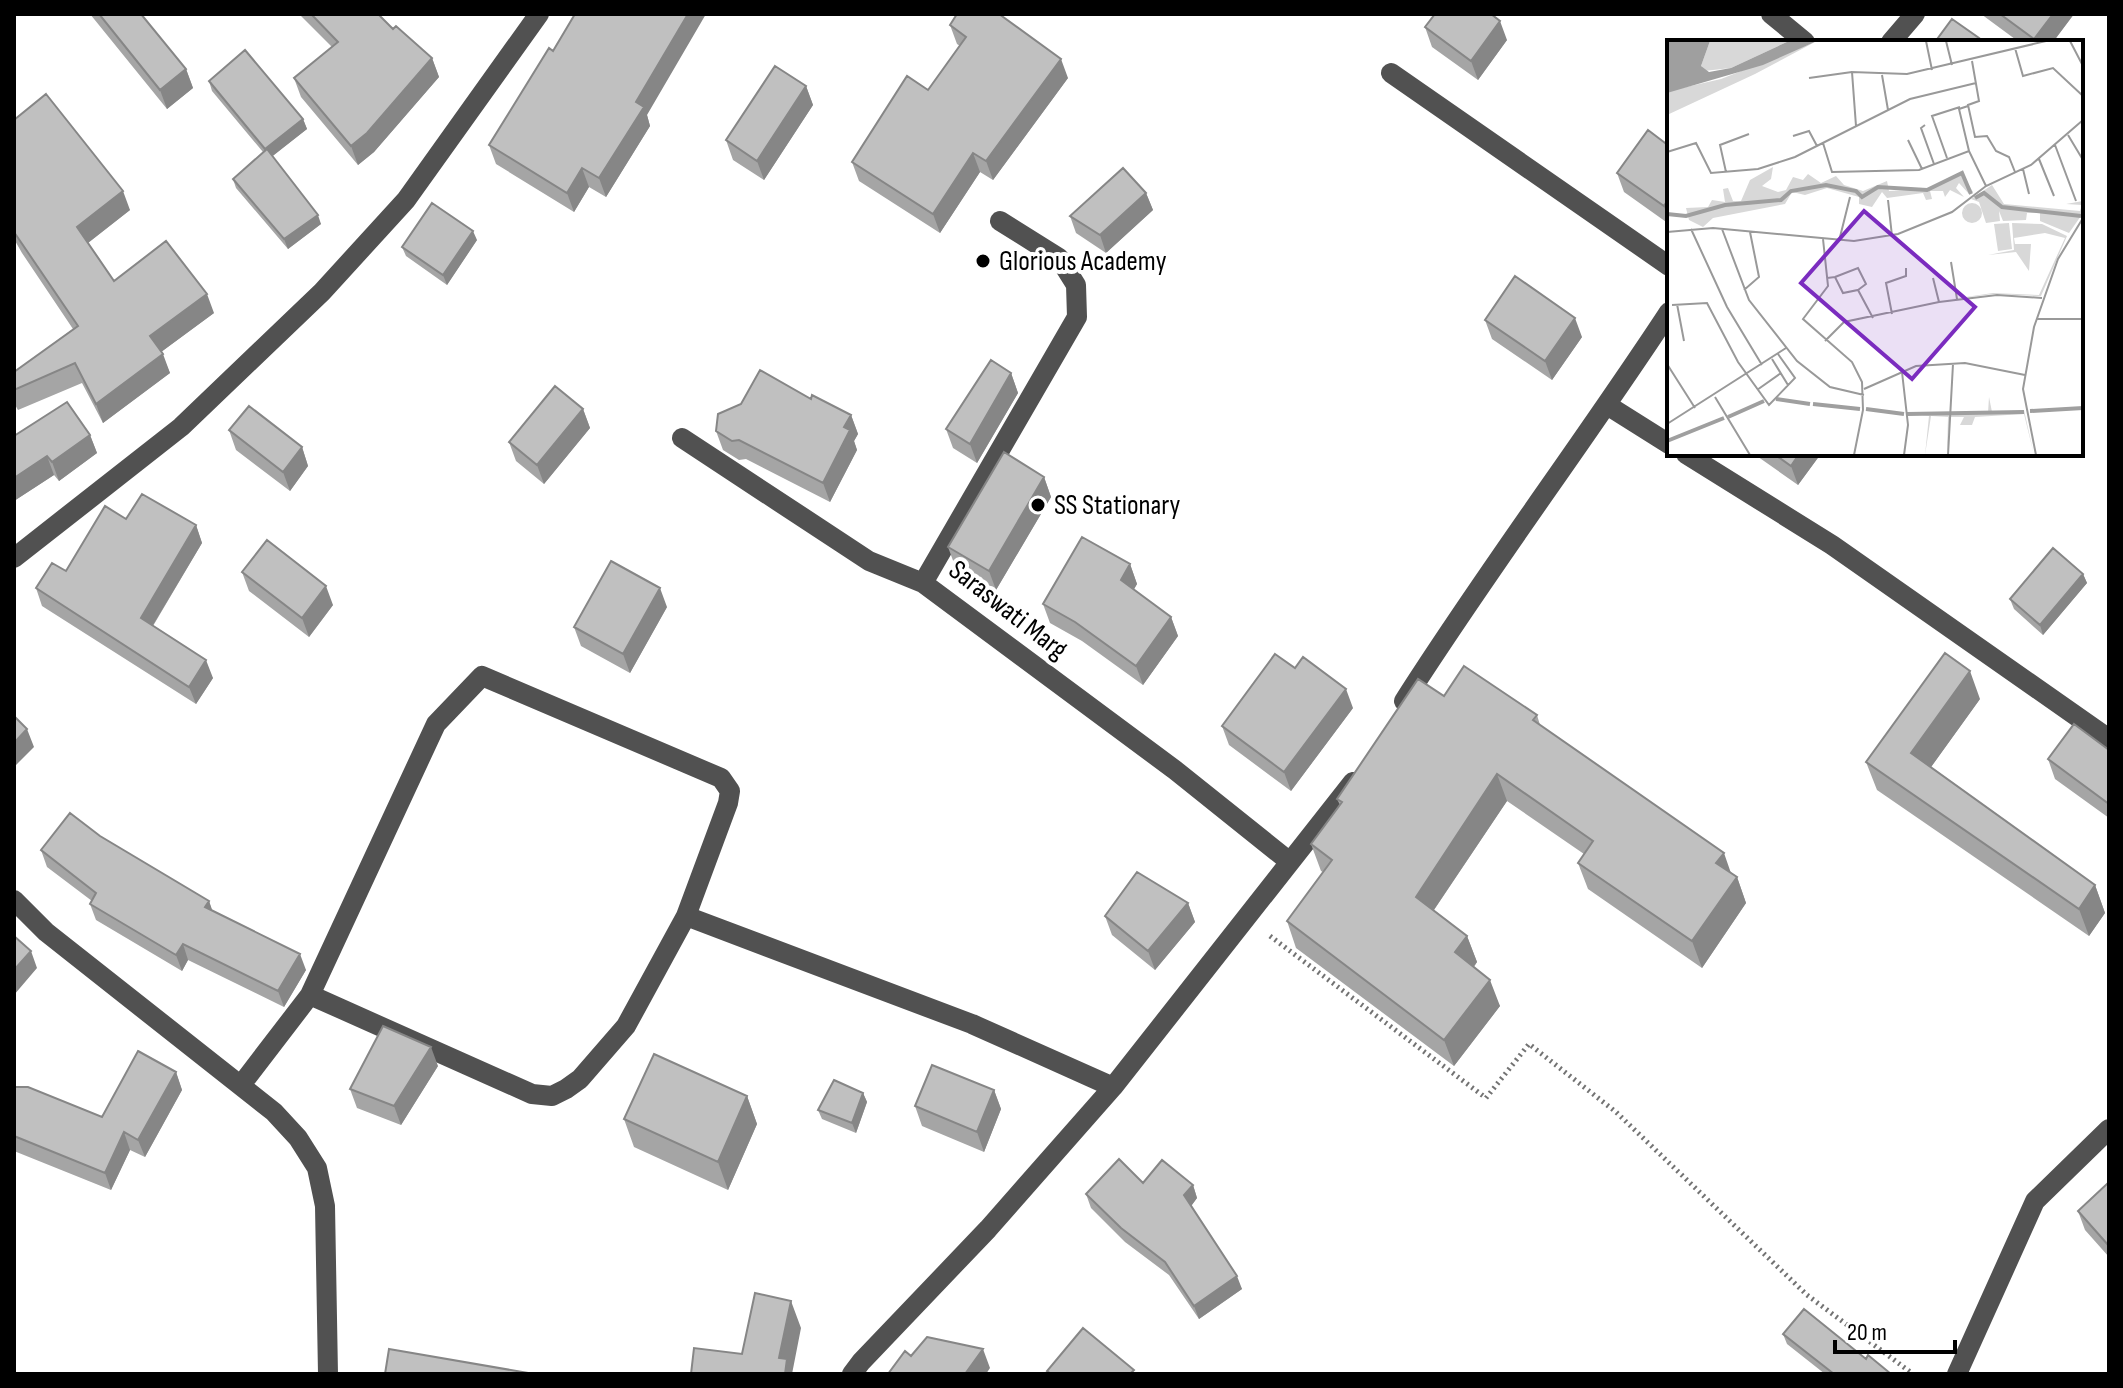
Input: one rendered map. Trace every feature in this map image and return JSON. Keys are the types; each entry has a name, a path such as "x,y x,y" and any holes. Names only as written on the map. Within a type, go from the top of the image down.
{"street":[{"path":"14,558 181,427 322,292 406,200 539,14"},
{"path":"1771,14 1803,40"},
{"path":"1893,40 1915,14"},
{"path":"1391,73 1667,265"},
{"name":"Saraswati Marg","path":"1000,221 1059,258 1076,285 1077,317 923,583 1175,770 1290,862"},
{"path":"1391,723 1438,649 1667,315"},
{"path":"1607,405 1667,443"},
{"path":"682,438 869,561 923,583"},
{"path":"1689,456 1832,545 2109,739"},
{"path":"241,1085 310,995 436,724 482,676 721,778 730,791 686,916 626,1026 580,1079 552,1096 532,1094 310,995"},
{"path":"852,1374 988,1229 1113,1087 1352,785 1367,760"},
{"path":"14,900 46,932 274,1112 298,1138 317,1168 325,1206 328,1374"},
{"path":"686,916 972,1024 1113,1087"},
{"path":"1957,1374 2035,1201 2109,1129"}],"path":[{"path":"1247,919 1486,1098 1529,1044 1616,1112 1807,1295 1913,1374"}],"building":[{"path":"99,14 141,14 186,69 160,90"},
{"path":"311,14 378,14 432,58 367,133 351,146 294,78 338,42"},
{"path":"575,14 688,14 636,102 644,107 599,178 582,168 567,193 489,145 549,48 553,51"},
{"path":"957,14 999,14 1061,59 986,161 973,153 933,214 852,162 907,76 928,90 966,37 950,25"},
{"path":"1435,14 1491,14 1500,21 1471,61 1425,27"},
{"path":"2000,14 2053,14 2034,39"},
{"path":"1952,19 1979,38 1978,40 1936,40"},
{"path":"245,50 303,119 265,149 209,81"},
{"path":"775,66 806,86 757,161 726,140"},
{"path":"46,94 123,191 77,227 114,281 166,241 207,294 150,336 163,354 96,404 75,363 14,390 14,372 78,326 14,232 14,120"},
{"path":"1648,130 1667,144 1667,201 1664,206 1617,173"},
{"path":"267,149 318,215 284,239 233,179"},
{"path":"1123,168 1146,193 1100,235 1070,216"},
{"path":"432,203 473,231 443,275 402,247"},
{"path":"1515,276 1575,318 1545,361 1485,320"},
{"path":"991,360 1011,373 970,444 946,429"},
{"path":"760,370 811,399 812,395 851,415 844,427 850,430 823,483 716,431 718,414 741,404"},
{"path":"555,386 583,409 537,465 509,442"},
{"path":"67,402 90,435 52,462 47,456 14,478 14,436"},
{"path":"249,406 302,447 283,472 229,430"},
{"path":"1004,452 1044,477 989,571 948,547"},
{"path":"1777,456 1798,456 1791,466"},
{"path":"142,494 196,525 141,618 206,660 189,687 36,588 52,563 66,571 105,506 126,519"},
{"path":"1082,537 1130,564 1121,580 1171,617 1136,666 1075,622 1043,604"},
{"path":"267,540 326,586 302,618 242,572"},
{"path":"2053,548 2083,574 2040,625 2010,599"},
{"path":"611,561 660,588 623,654 574,627"},
{"path":"1945,653 1970,671 1911,753 2095,885 2079,909 1866,762"},
{"path":"1275,654 1295,668 1303,657 1346,689 1284,772 1222,726"},
{"path":"1464,666 1537,715 1533,720 1724,853 1716,863 1737,877 1692,941 1578,863 1593,841 1497,774 1416,897 1467,936 1455,952 1490,980 1444,1040 1287,921 1332,860 1311,844 1342,802 1337,799 1418,679 1444,696"},
{"path":"14,716 27,729 14,743"},
{"path":"2074,724 2109,750 2109,804 2048,759"},
{"path":"70,813 100,836 209,901 205,907 300,954 278,991 183,944 176,955 90,904 96,893 41,850"},
{"path":"1137,872 1188,903 1148,951 1105,916"},
{"path":"14,936 31,951 14,970"},
{"path":"383,1026 431,1047 394,1106 350,1089"},
{"path":"138,1051 176,1072 138,1140 124,1132 105,1173 14,1136 15,1087 28,1087 102,1117"},
{"path":"654,1054 747,1096 718,1162 624,1119"},
{"path":"932,1065 994,1090 977,1132 915,1106"},
{"path":"834,1080 863,1093 852,1123 818,1110"},
{"path":"1119,1159 1143,1183 1162,1160 1193,1185 1184,1195 1237,1276 1194,1306 1165,1262 1121,1228 1086,1194"},
{"path":"2109,1182 2109,1246 2078,1211"},
{"path":"755,1293 791,1301 779,1358 787,1359 785,1374 691,1374 694,1348 742,1354"},
{"path":"1804,1309 1866,1359 1868,1355 1891,1374 1834,1374 1783,1334"},
{"path":"1083,1328 1134,1370 1130,1374 1051,1374 1047,1371"},
{"path":"927,1337 983,1349 965,1374 888,1374 905,1351 911,1356"},
{"path":"389,1349 534,1374 385,1374"}],"place":[{"name":"Glorious Academy","path":"983,261"},
{"name":"SS Stationary","path":"1038,505"}]}
